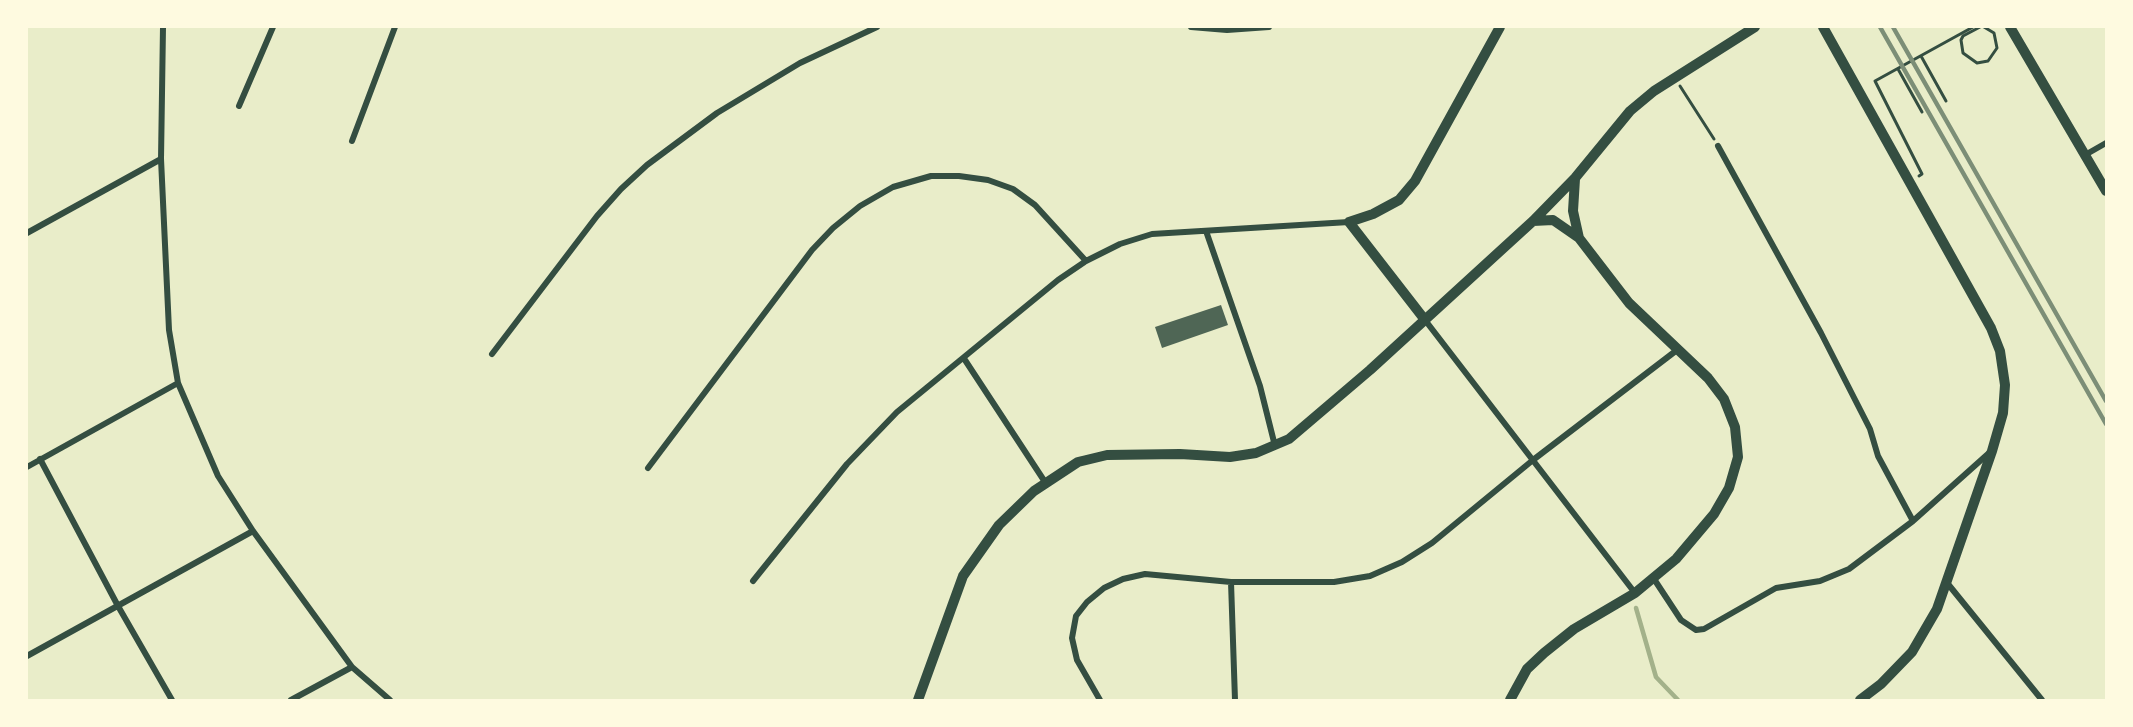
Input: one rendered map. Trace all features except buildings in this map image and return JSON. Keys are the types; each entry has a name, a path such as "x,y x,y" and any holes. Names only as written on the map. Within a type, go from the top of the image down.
{"main road":[{"path":"1425,320 1349,222 1373,214 1399,200 1415,181 1500,27"},
{"path":"918,700 963,576 999,525 1045,482 1077,462 1107,455 1179,454 1230,458 1275,447 1304,427 1533,221 1575,178 1630,111 1675,77 1755,27"},
{"path":"1823,27 1991,328 2000,351 2005,385 2003,413 1992,451 1937,609 1912,652 1881,684 1860,700"},
{"path":"2010,27 2106,191"},
{"path":"1575,178 1573,211 1579,238"},
{"path":"1510,700 1527,669 1544,653 1574,629 1635,593 1654,579 1697,536 1714,514 1729,488 1738,457 1735,427 1724,399 1707,378 1629,303 1579,238 1553,220 1533,221"}],"street":[{"path":"163,27 161,159 169,330 178,383 218,476 253,531 352,667 390,700"},
{"path":"239,106 273,27"},
{"path":"352,141 395,27"},
{"path":"492,354 597,216 647,165 717,113 791,68 877,27"},
{"path":"1191,27 1227,30 1269,27"},
{"path":"2085,155 2106,143"},
{"path":"1718,146 1821,333 1870,429 1878,456 1913,521"},
{"path":"27,233 161,159"},
{"path":"648,468 812,250 833,228 860,206 893,187 931,176 960,176 988,180 1012,189 1035,205 1086,261"},
{"path":"753,581 847,464 897,412 964,360 1058,280 1086,261 1139,237 1349,222"},
{"path":"1206,231 1260,386 1275,447"},
{"path":"1425,320 1635,593"},
{"path":"1101,700 1077,660 1072,638 1076,616 1087,602 1123,579 1145,574 1231,582 1334,582 1370,576 1402,562 1432,543 1533,460 1677,350"},
{"path":"964,360 1045,482"},
{"path":"27,467 178,383"},
{"path":"1654,579 1681,620 1696,630 1704,629 1776,588 1820,581 1842,573 1913,521 1992,451"},
{"path":"40,459 118,606 172,700"},
{"path":"27,656 253,531"},
{"path":"1231,582 1235,700"},
{"path":"1947,584 2042,700"},
{"path":"291,700 352,667"}],"path":[{"path":"1922,174 1875,81 1973,27"},
{"path":"1982,27 1994,33 1998,43 1995,54 1988,61 1977,63 1963,53 1961,40 1982,27"},
{"path":"1921,56 1947,101"},
{"path":"1898,68 1922,112"},
{"path":"1675,77 1718,146"}],"waterway":[{"path":"1636,608 1656,677 1678,700"}],"railway":[{"path":"1880,27 2106,424"},
{"path":"1893,27 2106,401"}]}
